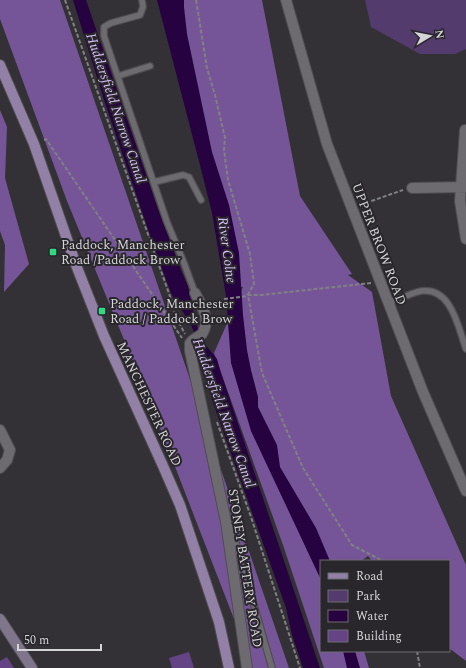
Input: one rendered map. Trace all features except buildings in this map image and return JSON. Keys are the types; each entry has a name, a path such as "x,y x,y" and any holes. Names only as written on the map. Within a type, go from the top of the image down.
{"main road":[{"name":"MANCHESTER ROAD","path":"0,64 34,144 98,323 180,505 219,622 229,668"}],"street":[{"name":"UPPER BROW ROAD","path":"286,0 327,144 423,392 466,491"},
{"path":"466,130 464,187 460,201 466,239"},
{"path":"410,188 464,187"},
{"path":"191,341 202,334 206,328 206,318 195,293"},
{"name":"STONEY BATTERY ROAD","path":"191,341 226,522 247,668"},
{"path":"0,430 10,450 7,460 0,468"},
{"path":"0,619 32,668"}],"lane":[{"path":"142,0 143,7 140,15 111,23 104,27 104,36 167,222 195,293"},
{"path":"118,76 150,66"},
{"path":"154,182 183,175 189,177 201,200"},
{"path":"388,303 418,292 427,291 446,299 451,307 466,349"},
{"path":"226,522 232,529 272,668"}],"path":[{"path":"65,0 169,294 175,315 182,329 187,331"},
{"path":"196,0 207,68 225,138 224,150 228,180 250,254 254,284 247,295 262,373 303,468 352,545 381,560"},
{"path":"34,144 46,139 182,339 191,341"},
{"path":"361,205 410,188"},
{"path":"202,308 225,299 247,295 276,294 350,287 373,283"},
{"path":"215,418 248,510 300,668"},
{"path":"417,652 420,668"}],"green space":[{"path":"365,0 466,0 466,49 455,54 420,54 371,27"}],"shaded area":[{"path":"0,0 60,0 289,668 253,668 155,415 67,201 0,19"},
{"path":"172,0 262,0 300,196 352,274 348,275 372,292 391,396 466,565 466,661 450,649 450,560 371,560 368,556 362,560 320,560 320,652 364,652 369,668 324,668 283,545 214,353 243,287 238,287"},
{"path":"0,110 7,127 5,178 29,264 4,292 5,245 0,231"}],"water":[{"name":"Huddersfield Narrow Canal","path":"73,0 86,0 158,209 188,286 196,324 205,344 217,359 320,668 303,668 292,635 286,608 212,400 200,347 191,325 171,293 155,250 104,100"},
{"name":"River Colne","path":"157,0 184,0 187,34 212,152 229,205 239,253 247,350 258,397 258,407 277,445 280,467 316,528 330,560 320,560 320,578 251,431 231,363 226,296 212,213"},
{"path":"343,652 355,652 360,668 347,668"}],"place":[{"name":"Paddock, Manchester Road /Paddock Brow","path":"53,252"},
{"name":"Paddock, Manchester Road / Paddock Brow","path":"102,311"}]}
